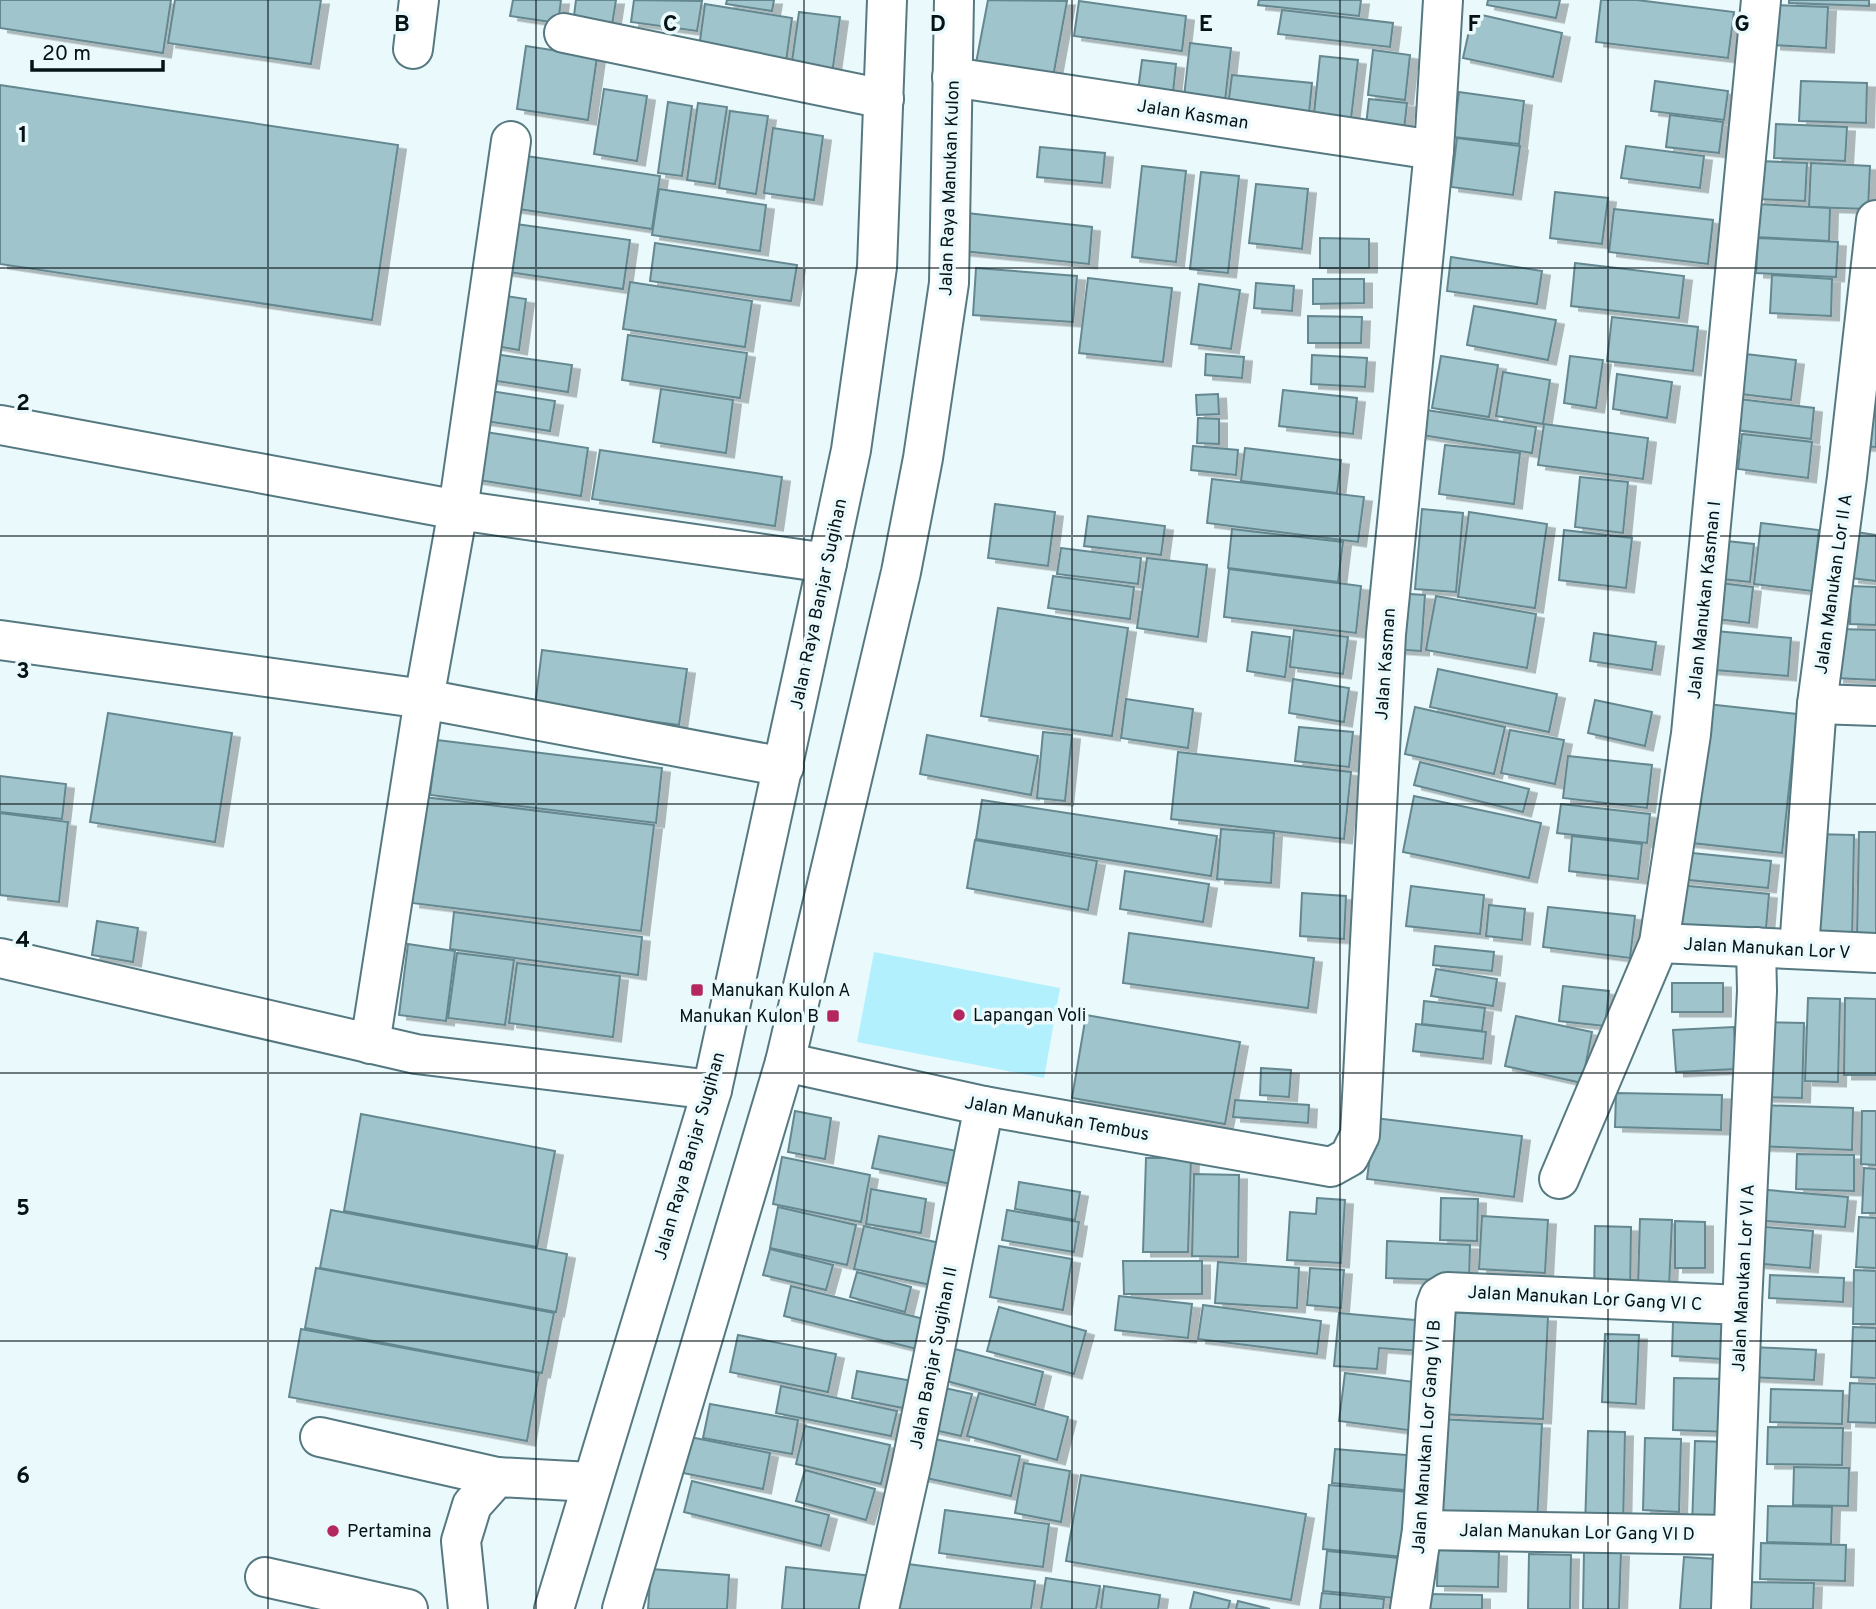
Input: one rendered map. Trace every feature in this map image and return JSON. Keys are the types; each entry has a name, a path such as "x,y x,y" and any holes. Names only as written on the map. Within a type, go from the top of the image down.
{"street":[{"path":"414,49 419,0"},
{"path":"564,33 884,99 887,0"},
{"name":"Jalan Raya Manukan Kulon","path":"785,1062 901,572 923,458 949,283 954,0"},
{"name":"Jalan Kasman","path":"1331,1167 1349,1157 1360,1135 1386,634 1434,150 1443,0"},
{"name":"Jalan Manukan Kasman I","path":"1559,1179 1659,943 1691,734 1761,0"},
{"name":"Jalan Kasman","path":"952,77 1434,150"},
{"name":"Jalan Raya Banjar Sugihan","path":"554,1609 712,1090 784,767 851,450 877,267 884,99"},
{"path":"370,1044 424,698 458,510 511,141"},
{"name":"Jalan Manukan Lor II A","path":"1799,949 1817,704 1862,478 1876,220"},
{"path":"0,425 458,510 827,563"},
{"path":"0,640 424,698 784,767"},
{"path":"1817,704 1876,706"},
{"name":"Jalan Manukan Lor V","path":"1659,943 1876,953"},
{"name":"Jalan Manukan Lor VI A","path":"1731,1609 1732,1535 1757,990 1756,947"},
{"path":"0,958 416,1054 712,1090"},
{"path":"622,1609 785,1062"},
{"name":"Jalan Manukan Tembus","path":"785,1062 984,1106 1331,1167"},
{"name":"Jalan Banjar Sugihan II","path":"879,1609 984,1106"},
{"name":"Jalan Manukan Lor Gang VI C","path":"1436,1306 1439,1297 1447,1292 1742,1305"},
{"name":"Jalan Manukan Lor Gang VI B","path":"1410,1609 1422,1530 1436,1306"},
{"path":"320,1437 497,1476 591,1482"},
{"path":"468,1609 461,1541 472,1505 497,1476"},
{"name":"Jalan Manukan Lor Gang VI D","path":"1422,1530 1732,1535"},
{"path":"265,1577 408,1609"}],"shaded area":[{"name":"Lapangan Voli","path":"874,952 1060,988 1044,1078 857,1042"}],"building":[{"path":"0,0 171,0 163,53 0,28"},
{"path":"175,0 321,0 311,64 168,43"},
{"path":"513,0 561,0 558,23 510,16"},
{"path":"576,0 616,0 610,38 572,32"},
{"path":"634,0 702,1 697,31 631,22"},
{"path":"727,0 774,0 772,11 726,4"},
{"path":"988,0 1067,1 1053,77 976,63"},
{"path":"1259,0 1361,0 1359,16 1258,5"},
{"path":"1488,0 1560,0 1556,18 1487,5"},
{"path":"1601,0 1637,0 1734,12 1728,58 1596,42"},
{"path":"1789,0 1869,0 1869,6 1789,3"},
{"path":"1079,1 1186,16 1182,51 1074,36"},
{"path":"705,4 792,18 786,62 699,48"},
{"path":"1774,5 1828,7 1826,48 1773,45"},
{"path":"1282,10 1393,23 1390,47 1278,34"},
{"path":"799,12 840,17 832,74 791,68"},
{"path":"1473,13 1562,33 1553,77 1463,58"},
{"path":"1190,43 1231,48 1225,101 1184,97"},
{"path":"526,46 597,57 588,120 517,109"},
{"path":"1373,50 1410,55 1405,100 1368,95"},
{"path":"1320,56 1358,60 1350,127 1313,123"},
{"path":"1142,60 1176,64 1172,102 1137,98"},
{"path":"1232,75 1312,83 1308,123 1227,114"},
{"path":"1655,81 1728,91 1724,120 1651,111"},
{"path":"1801,81 1867,83 1866,123 1799,121"},
{"path":"0,85 398,145 372,320 0,264"},
{"path":"604,89 647,96 637,161 594,154"},
{"path":"1459,92 1524,101 1519,144 1453,137"},
{"path":"1369,99 1407,103 1403,138 1365,134"},
{"path":"668,102 692,106 682,176 658,173"},
{"path":"698,103 727,107 715,184 687,180"},
{"path":"730,111 768,116 756,194 719,188"},
{"path":"1670,115 1723,122 1719,153 1666,147"},
{"path":"1776,124 1847,127 1845,161 1774,158"},
{"path":"773,128 823,136 814,200 764,193"},
{"path":"1457,138 1520,146 1513,195 1451,187"},
{"path":"1626,146 1704,156 1700,188 1621,178"},
{"path":"1040,147 1105,153 1102,183 1037,177"},
{"path":"513,154 660,176 652,229 505,207"},
{"path":"1759,161 1807,163 1805,201 1757,199"},
{"path":"1811,163 1870,166 1868,209 1809,207"},
{"path":"1142,166 1186,171 1176,262 1132,257"},
{"path":"1201,172 1239,176 1228,273 1190,269"},
{"path":"1256,184 1308,189 1302,249 1249,243"},
{"path":"659,189 766,205 760,251 652,235"},
{"path":"1555,192 1608,198 1602,244 1550,238"},
{"path":"1756,204 1830,208 1829,241 1755,237"},
{"path":"1614,209 1713,220 1708,264 1609,252"},
{"path":"967,213 1092,227 1089,264 963,251"},
{"path":"509,223 630,240 623,289 502,271"},
{"path":"1320,238 1369,239 1369,268 1320,268"},
{"path":"1758,238 1838,242 1836,277 1756,273"},
{"path":"655,243 797,265 791,301 650,281"},
{"path":"1451,257 1542,271 1537,304 1447,291"},
{"path":"1575,263 1684,276 1679,318 1571,306"},
{"path":"976,268 1077,276 1073,322 973,315"},
{"path":"1772,275 1832,279 1831,316 1770,313"},
{"path":"1088,278 1172,288 1163,362 1079,353"},
{"path":"1313,279 1364,279 1364,303 1313,304"},
{"path":"630,282 752,301 745,347 623,329"},
{"path":"1256,283 1294,286 1292,311 1254,308"},
{"path":"1199,284 1240,290 1231,349 1191,344"},
{"path":"499,295 526,299 519,350 491,345"},
{"path":"1474,306 1556,320 1548,360 1467,345"},
{"path":"1308,316 1362,317 1361,343 1308,343"},
{"path":"1612,317 1698,327 1693,371 1607,361"},
{"path":"628,335 747,353 740,398 622,380"},
{"path":"487,353 572,365 568,392 484,379"},
{"path":"1737,353 1796,360 1791,400 1732,393"},
{"path":"1206,354 1244,357 1242,378 1205,375"},
{"path":"1312,355 1367,358 1365,387 1311,384"},
{"path":"1441,356 1498,365 1489,417 1432,408"},
{"path":"1570,356 1603,360 1596,408 1564,403"},
{"path":"1503,372 1550,380 1543,424 1496,416"},
{"path":"1617,374 1672,382 1667,418 1613,409"},
{"path":"661,389 733,400 726,453 653,442"},
{"path":"484,390 555,401 550,431 479,420"},
{"path":"1283,390 1357,398 1353,434 1279,426"},
{"path":"1218,394 1219,414 1197,415 1196,395"},
{"path":"1739,399 1814,408 1811,439 1736,430"},
{"path":"1865,405 1876,405 1876,447 1863,446"},
{"path":"1420,409 1536,427 1532,453 1416,434"},
{"path":"1198,418 1219,419 1219,444 1197,443"},
{"path":"1544,424 1648,438 1643,479 1538,465"},
{"path":"479,431 588,448 581,496 472,479"},
{"path":"1742,434 1812,442 1808,478 1738,469"},
{"path":"1445,445 1520,453 1514,504 1439,494"},
{"path":"1193,446 1238,450 1236,475 1191,470"},
{"path":"1245,448 1341,460 1337,493 1241,481"},
{"path":"600,450 782,477 775,526 592,499"},
{"path":"1580,477 1628,482 1623,533 1575,527"},
{"path":"1212,479 1364,497 1358,542 1207,523"},
{"path":"995,504 1055,512 1048,566 988,558"},
{"path":"1422,509 1463,513 1456,592 1415,589"},
{"path":"1469,512 1547,524 1535,608 1458,597"},
{"path":"1088,516 1165,526 1161,555 1084,546"},
{"path":"1761,523 1819,530 1812,591 1754,584"},
{"path":"1232,529 1343,542 1338,582 1228,568"},
{"path":"1564,530 1632,538 1626,588 1559,580"},
{"path":"1856,532 1876,535 1876,581 1851,578"},
{"path":"1717,540 1754,544 1750,582 1713,578"},
{"path":"1061,548 1141,558 1138,584 1057,574"},
{"path":"1147,558 1207,565 1198,637 1137,628"},
{"path":"1229,569 1361,586 1356,633 1224,617"},
{"path":"1053,576 1134,587 1130,619 1048,608"},
{"path":"1712,582 1753,587 1749,623 1708,618"},
{"path":"1851,586 1876,587 1876,625 1850,624"},
{"path":"1394,593 1425,595 1421,651 1390,649"},
{"path":"1436,596 1536,614 1527,668 1426,650"},
{"path":"998,608 1128,628 1112,736 981,716"},
{"path":"1838,629 1876,630 1876,680 1836,678"},
{"path":"1294,630 1348,637 1343,674 1290,667"},
{"path":"1705,630 1791,638 1788,676 1702,669"},
{"path":"1252,632 1290,637 1285,677 1247,671"},
{"path":"1594,633 1656,642 1652,670 1590,661"},
{"path":"542,650 687,669 679,725 535,706"},
{"path":"1438,669 1557,694 1549,732 1430,707"},
{"path":"1293,679 1349,688 1344,722 1289,713"},
{"path":"1126,699 1193,709 1188,748 1121,738"},
{"path":"1595,700 1652,712 1645,746 1588,733"},
{"path":"1698,703 1797,714 1782,853 1683,842"},
{"path":"1415,707 1505,727 1494,774 1405,754"},
{"path":"108,713 232,733 215,842 90,822"},
{"path":"1299,727 1353,732 1349,767 1295,761"},
{"path":"1510,730 1564,740 1555,784 1501,773"},
{"path":"1043,732 1072,735 1065,801 1037,798"},
{"path":"927,735 1038,756 1031,795 920,774"},
{"path":"437,740 662,768 656,823 430,795"},
{"path":"1178,752 1351,772 1344,839 1171,819"},
{"path":"1568,756 1652,765 1647,808 1563,798"},
{"path":"1420,762 1529,789 1523,812 1414,785"},
{"path":"0,776 66,784 62,819 0,812"},
{"path":"1414,796 1541,823 1529,878 1403,852"},
{"path":"424,797 654,825 641,931 412,903"},
{"path":"982,800 1217,836 1211,876 976,839"},
{"path":"1561,804 1650,814 1647,843 1557,833"},
{"path":"0,813 68,822 59,902 0,895"},
{"path":"1221,829 1274,833 1271,883 1217,879"},
{"path":"1859,832 1876,832 1876,937 1857,937"},
{"path":"1812,834 1854,835 1852,944 1810,943"},
{"path":"1572,836 1642,844 1638,879 1569,871"},
{"path":"975,840 1097,861 1088,910 967,888"},
{"path":"1682,852 1771,861 1768,888 1679,879"},
{"path":"1125,871 1209,884 1203,922 1120,909"},
{"path":"1679,885 1769,894 1765,940 1674,931"},
{"path":"1411,886 1484,895 1480,934 1406,926"},
{"path":"1302,893 1346,896 1344,939 1300,936"},
{"path":"1489,905 1525,909 1522,940 1486,936"},
{"path":"1548,907 1635,916 1630,958 1543,947"},
{"path":"454,912 642,937 638,975 450,949"},
{"path":"97,921 138,928 133,962 92,955"},
{"path":"1129,933 1314,958 1308,1008 1123,983"},
{"path":"408,944 455,951 446,1021 399,1015"},
{"path":"1435,946 1494,952 1492,971 1433,965"},
{"path":"457,953 514,960 505,1025 448,1018"},
{"path":"517,963 620,976 613,1037 509,1023"},
{"path":"1436,969 1497,979 1493,1006 1431,996"},
{"path":"1672,983 1723,983 1723,1012 1672,1012"},
{"path":"1563,986 1609,991 1605,1026 1559,1021"},
{"path":"1808,998 1840,999 1838,1082 1805,1081"},
{"path":"1845,998 1876,999 1876,1075 1844,1075"},
{"path":"1424,1001 1485,1008 1482,1031 1422,1024"},
{"path":"1086,1015 1240,1042 1225,1124 1072,1098"},
{"path":"1516,1016 1592,1032 1582,1083 1505,1066"},
{"path":"1758,1022 1804,1023 1802,1098 1756,1097"},
{"path":"1416,1024 1486,1032 1483,1059 1413,1051"},
{"path":"1734,1027 1736,1069 1676,1072 1673,1030"},
{"path":"1261,1068 1291,1070 1289,1097 1260,1095"},
{"path":"1616,1093 1722,1095 1721,1130 1615,1127"},
{"path":"1235,1100 1309,1105 1308,1123 1233,1117"},
{"path":"1758,1105 1853,1108 1852,1150 1756,1146"},
{"path":"795,1111 831,1118 825,1159 788,1152"},
{"path":"1862,1111 1876,1111 1876,1165 1861,1164"},
{"path":"361,1114 555,1151 537,1247 344,1211"},
{"path":"1375,1118 1522,1136 1514,1197 1367,1179"},
{"path":"879,1136 957,1151 951,1184 872,1168"},
{"path":"1797,1154 1854,1155 1854,1191 1796,1189"},
{"path":"782,1157 870,1175 861,1222 773,1204"},
{"path":"1146,1158 1191,1158 1188,1252 1143,1252"},
{"path":"1864,1168 1876,1169 1876,1213 1862,1213"},
{"path":"1194,1174 1239,1175 1238,1257 1192,1256"},
{"path":"1019,1182 1080,1192 1075,1220 1015,1209"},
{"path":"871,1189 926,1199 921,1233 866,1224"},
{"path":"1756,1189 1848,1197 1845,1227 1754,1220"},
{"path":"1317,1198 1345,1200 1341,1263 1287,1260 1290,1212 1316,1214"},
{"path":"1441,1198 1478,1199 1477,1241 1440,1240"},
{"path":"778,1207 856,1225 847,1265 770,1248"},
{"path":"331,1210 567,1254 556,1312 320,1268"},
{"path":"1007,1210 1079,1222 1074,1252 1002,1240"},
{"path":"1482,1216 1548,1220 1545,1273 1479,1269"},
{"path":"1859,1217 1876,1218 1876,1268 1856,1267"},
{"path":"1640,1219 1672,1220 1669,1287 1638,1286"},
{"path":"1675,1221 1705,1222 1705,1268 1675,1268"},
{"path":"864,1226 940,1243 931,1285 854,1269"},
{"path":"1595,1226 1631,1227 1630,1300 1594,1299"},
{"path":"1755,1226 1813,1231 1810,1268 1752,1263"},
{"path":"1387,1241 1470,1245 1469,1281 1386,1278"},
{"path":"999,1246 1072,1259 1063,1310 990,1297"},
{"path":"770,1249 833,1265 826,1290 763,1275"},
{"path":"1123,1261 1202,1261 1202,1294 1124,1294"},
{"path":"1218,1262 1299,1268 1297,1308 1215,1303"},
{"path":"316,1268 554,1313 542,1373 305,1328"},
{"path":"1310,1268 1344,1270 1341,1308 1307,1305"},
{"path":"1854,1270 1876,1271 1876,1324 1853,1324"},
{"path":"857,1272 911,1287 905,1312 850,1297"},
{"path":"1770,1275 1844,1278 1843,1302 1769,1298"},
{"path":"791,1286 924,1319 917,1349 784,1316"},
{"path":"1119,1296 1192,1304 1188,1338 1115,1330"},
{"path":"1203,1305 1321,1321 1317,1354 1198,1339"},
{"path":"999,1307 1086,1331 1074,1374 987,1351"},
{"path":"1445,1312 1548,1317 1543,1419 1440,1414"},
{"path":"1339,1313 1425,1321 1422,1351 1379,1348 1377,1369 1334,1366"},
{"path":"1673,1321 1723,1323 1721,1359 1672,1356"},
{"path":"1853,1327 1876,1328 1876,1378 1851,1377"},
{"path":"301,1329 539,1373 527,1441 289,1397"},
{"path":"1605,1334 1639,1335 1636,1404 1602,1402"},
{"path":"738,1335 836,1354 828,1392 730,1372"},
{"path":"1750,1347 1816,1350 1814,1380 1749,1377"},
{"path":"951,1348 1043,1372 1035,1405 943,1380"},
{"path":"857,1371 918,1382 913,1410 852,1398"},
{"path":"1345,1373 1422,1383 1415,1431 1339,1421"},
{"path":"1674,1378 1729,1379 1729,1432 1673,1430"},
{"path":"1850,1383 1876,1384 1876,1423 1848,1422"},
{"path":"781,1386 897,1411 891,1436 776,1413"},
{"path":"940,1387 972,1394 961,1436 930,1429"},
{"path":"1771,1389 1843,1391 1842,1424 1770,1422"},
{"path":"979,1393 1068,1417 1057,1460 967,1436"},
{"path":"710,1404 798,1420 792,1454 703,1438"},
{"path":"1437,1419 1542,1424 1537,1524 1432,1519"},
{"path":"805,1426 890,1445 881,1484 796,1464"},
{"path":"1768,1427 1843,1428 1842,1465 1767,1464"},
{"path":"1588,1431 1625,1432 1623,1528 1585,1528"},
{"path":"690,1437 770,1453 763,1489 683,1473"},
{"path":"929,1438 1020,1456 1011,1496 921,1477"},
{"path":"1645,1438 1681,1439 1679,1512 1643,1510"},
{"path":"1695,1441 1730,1442 1726,1527 1692,1526"},
{"path":"1335,1449 1417,1456 1414,1491 1332,1483"},
{"path":"1024,1463 1070,1471 1061,1522 1015,1513"},
{"path":"1794,1467 1849,1468 1848,1506 1793,1505"},
{"path":"805,1470 875,1489 866,1520 796,1501"},
{"path":"1081,1475 1306,1514 1291,1600 1066,1561"},
{"path":"692,1481 829,1515 821,1546 684,1512"},
{"path":"1329,1485 1410,1492 1404,1557 1323,1549"},
{"path":"1768,1506 1832,1507 1831,1544 1767,1542"},
{"path":"945,1510 1049,1524 1043,1567 939,1553"},
{"path":"1761,1543 1846,1545 1845,1581 1760,1579"},
{"path":"1438,1550 1499,1552 1498,1587 1437,1586"},
{"path":"1327,1551 1399,1558 1395,1598 1323,1591"},
{"path":"1584,1551 1621,1552 1619,1609 1583,1609"},
{"path":"1529,1554 1571,1555 1570,1609 1528,1609"},
{"path":"1684,1557 1716,1559 1712,1609 1680,1609"},
{"path":"893,1562 1035,1581 1031,1609 887,1609"},
{"path":"786,1567 873,1576 870,1609 782,1609"},
{"path":"651,1569 729,1575 727,1609 648,1609"},
{"path":"1046,1578 1100,1586 1096,1609 1041,1609"},
{"path":"1742,1582 1814,1583 1813,1609 1741,1609"},
{"path":"1104,1586 1160,1595 1158,1609 1101,1609"},
{"path":"1194,1592 1230,1601 1228,1609 1190,1609"},
{"path":"1322,1593 1384,1599 1383,1609 1320,1609"},
{"path":"1427,1594 1482,1595 1482,1609 1427,1609"},
{"path":"1238,1601 1270,1609 1236,1609"}],"place":[{"name":"Manukan Kulon A","path":"697,990"},
{"name":"Lapangan Voli","path":"959,1015"},
{"name":"Manukan Kulon B","path":"833,1016"},
{"name":"Pertamina","path":"333,1531"}]}
